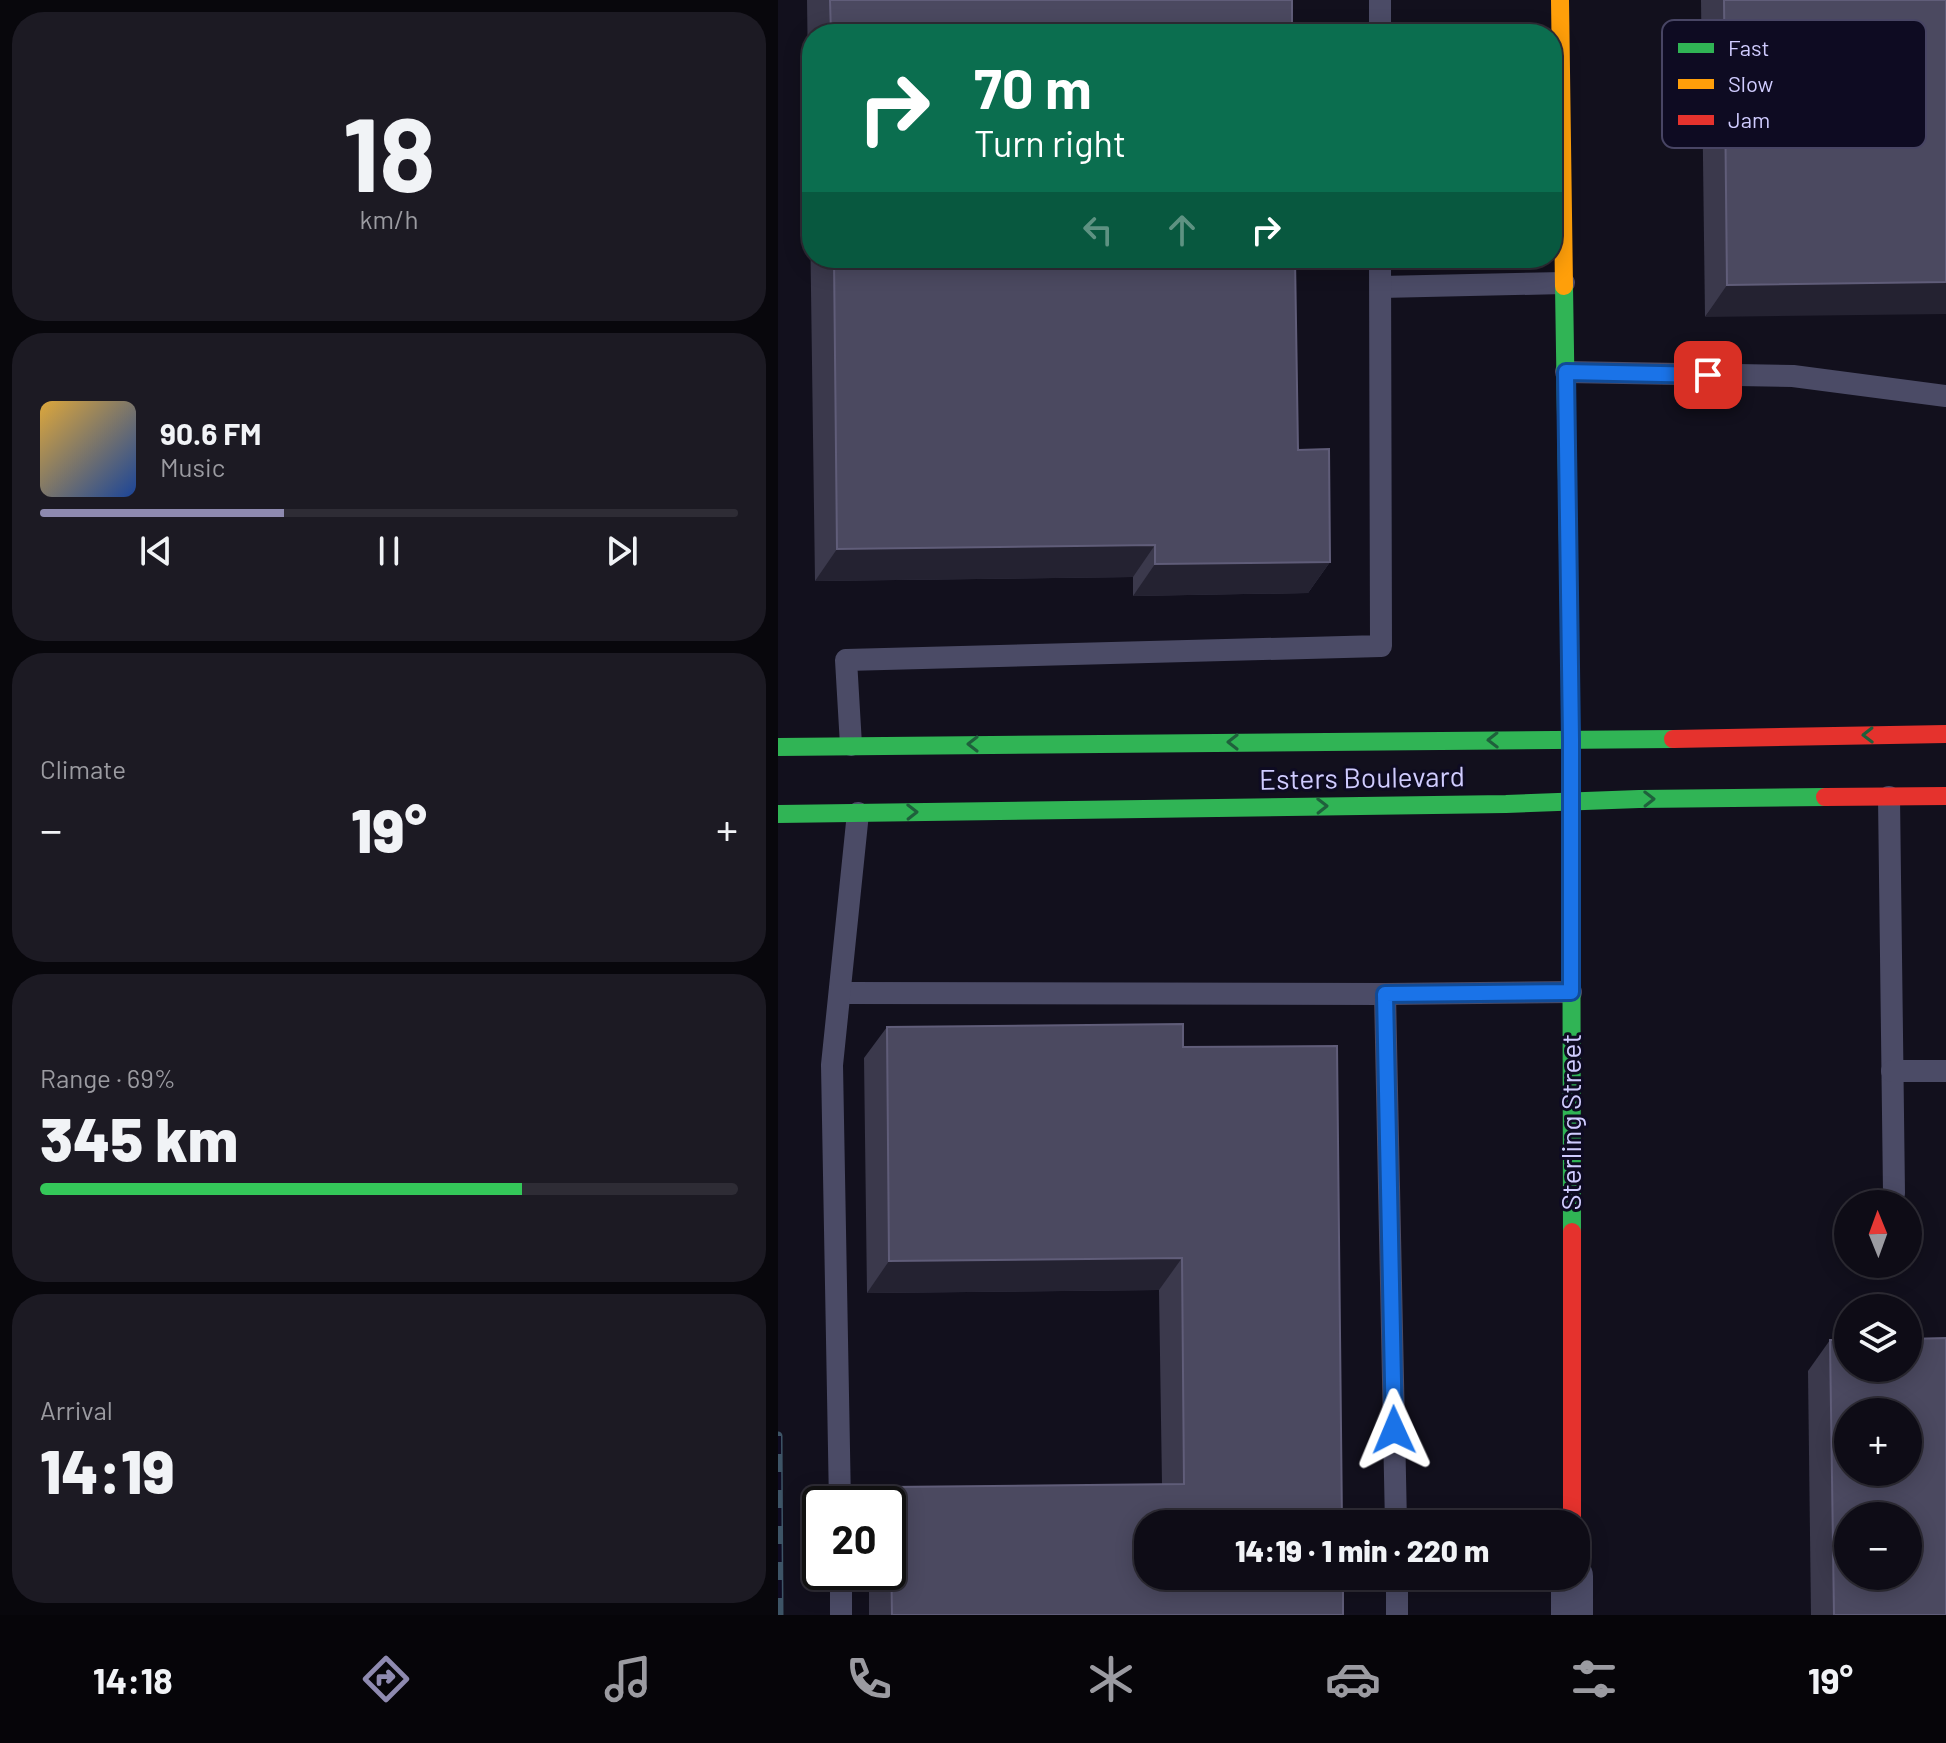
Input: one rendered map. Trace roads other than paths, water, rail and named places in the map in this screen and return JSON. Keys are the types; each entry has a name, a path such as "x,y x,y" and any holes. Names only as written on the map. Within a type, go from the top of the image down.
{"main road":[{"name":"Sterling Street","path":"1560,0 1560,24"},
{"name":"Sterling Street","path":"1562,142 1571,739 1572,1510"},
{"name":"Esters Boulevard","path":"778,747 1637,740 1946,734"},
{"name":"Esters Boulevard","path":"778,814 1946,796"}],"street":[{"path":"1572,1590 1572,1615"}],"lane":[{"path":"1380,0 1380,24"},
{"path":"851,745 846,660 1381,646 1380,268"},
{"path":"1381,287 1564,283"},
{"path":"1566,372 1793,376 1946,396"},
{"path":"1889,797 1894,1190"},
{"path":"840,1486 832,1065 858,813"},
{"path":"840,993 1571,992"},
{"path":"1385,994 1396,1510"},
{"path":"1892,1071 1946,1071"},
{"path":"841,1590 841,1615"},
{"path":"1397,1590 1397,1615"}],"railway":[{"path":"778,1436 779,1615"}]}
